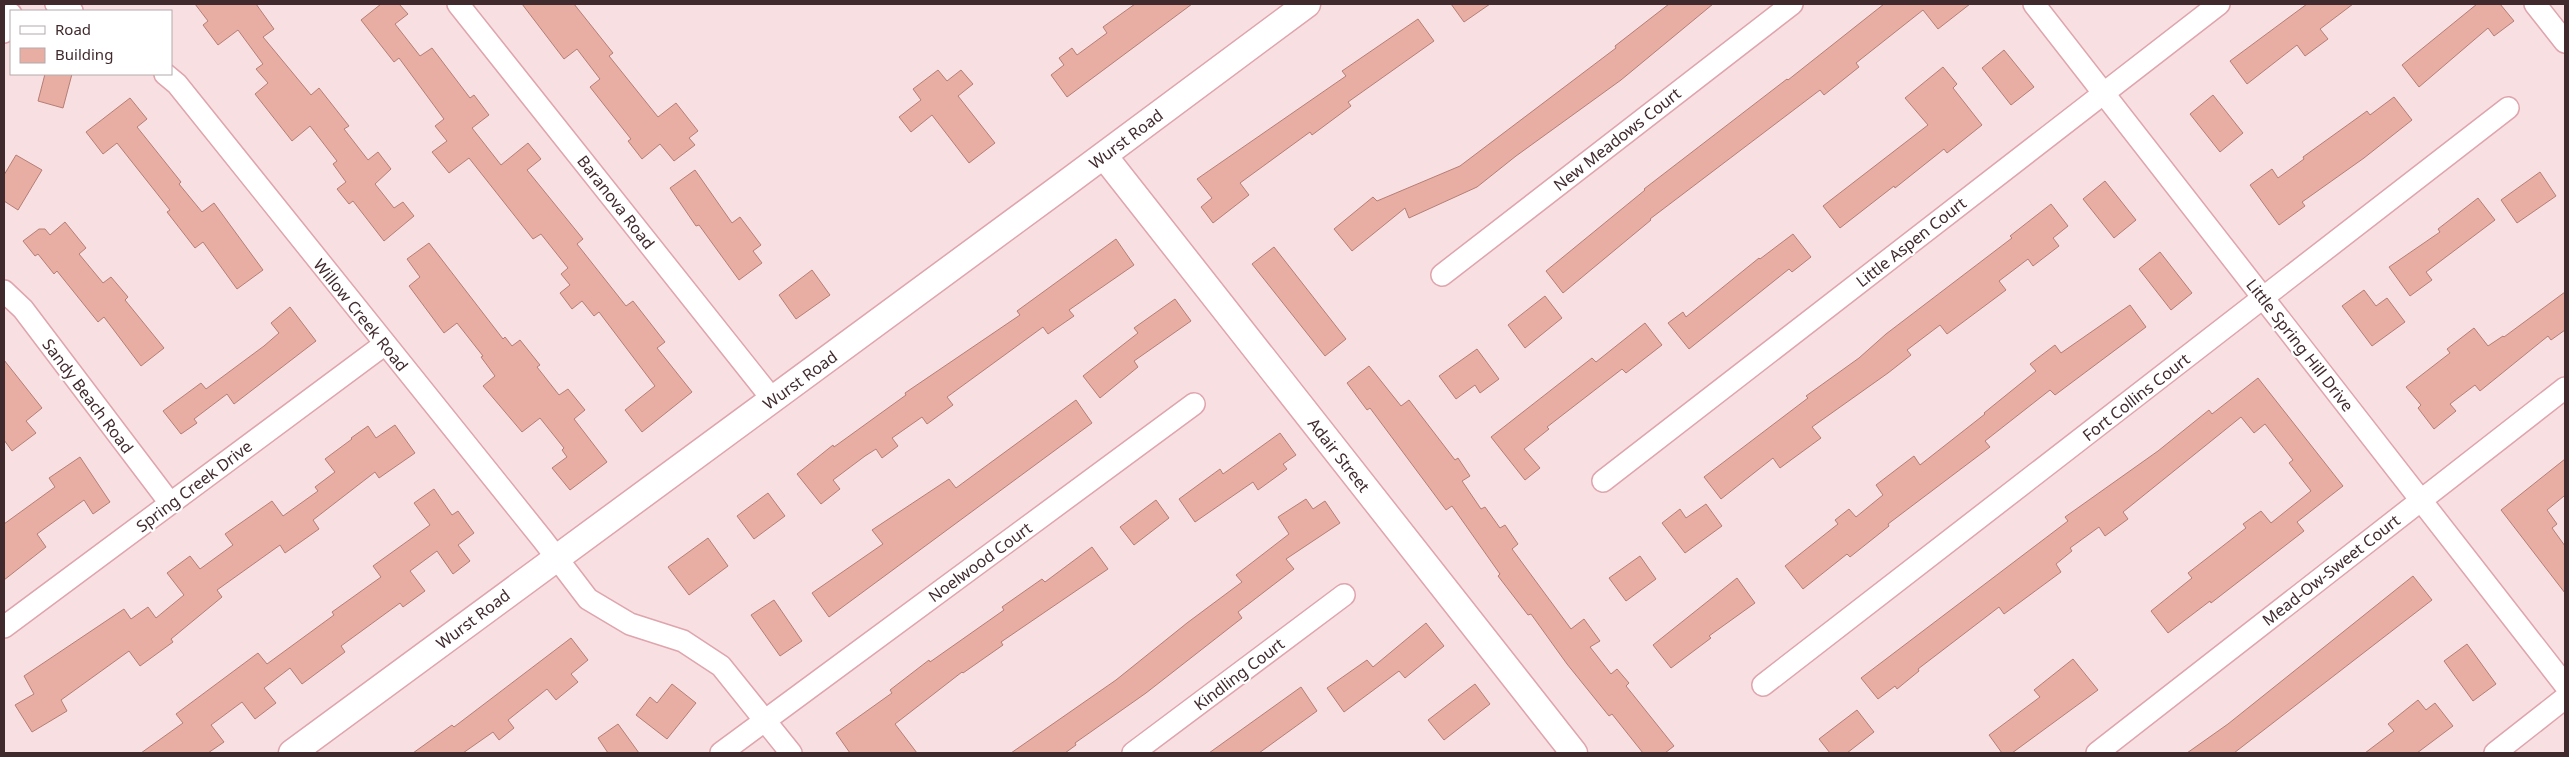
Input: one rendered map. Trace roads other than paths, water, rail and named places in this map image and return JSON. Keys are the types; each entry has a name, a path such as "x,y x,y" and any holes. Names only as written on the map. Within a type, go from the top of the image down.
{"street":[{"path":"56,4 70,10"},
{"name":"Baranova Road","path":"458,4 773,400"},
{"name":"Wurst Road","path":"292,753 556,557 1104,156 1306,4"},
{"name":"New Meadows Court","path":"1442,275 1792,4"},
{"name":"Little Spring Hill Drive","path":"2034,4 2565,685"},
{"name":"Little Aspen Court","path":"1603,481 2219,4"},
{"path":"2535,4 2565,42"},
{"path":"4,32 10,17"},
{"name":"Willow Creek Road","path":"166,75 177,84 588,599 630,624 683,641 721,666 791,753"},
{"name":"Fort Collins Court","path":"1763,685 2508,108"},
{"name":"Adair Street","path":"1104,156 1574,753"},
{"name":"Sandy Beach Road","path":"4,291 22,310 170,503"},
{"name":"Spring Creek Drive","path":"4,628 385,344"},
{"name":"Mead-Ow-Sweet Court","path":"2097,753 2565,388"},
{"name":"Noelwood Court","path":"721,753 1194,404"},
{"name":"Kindling Court","path":"1133,753 1344,595"},
{"path":"2495,753 2565,698"}]}
